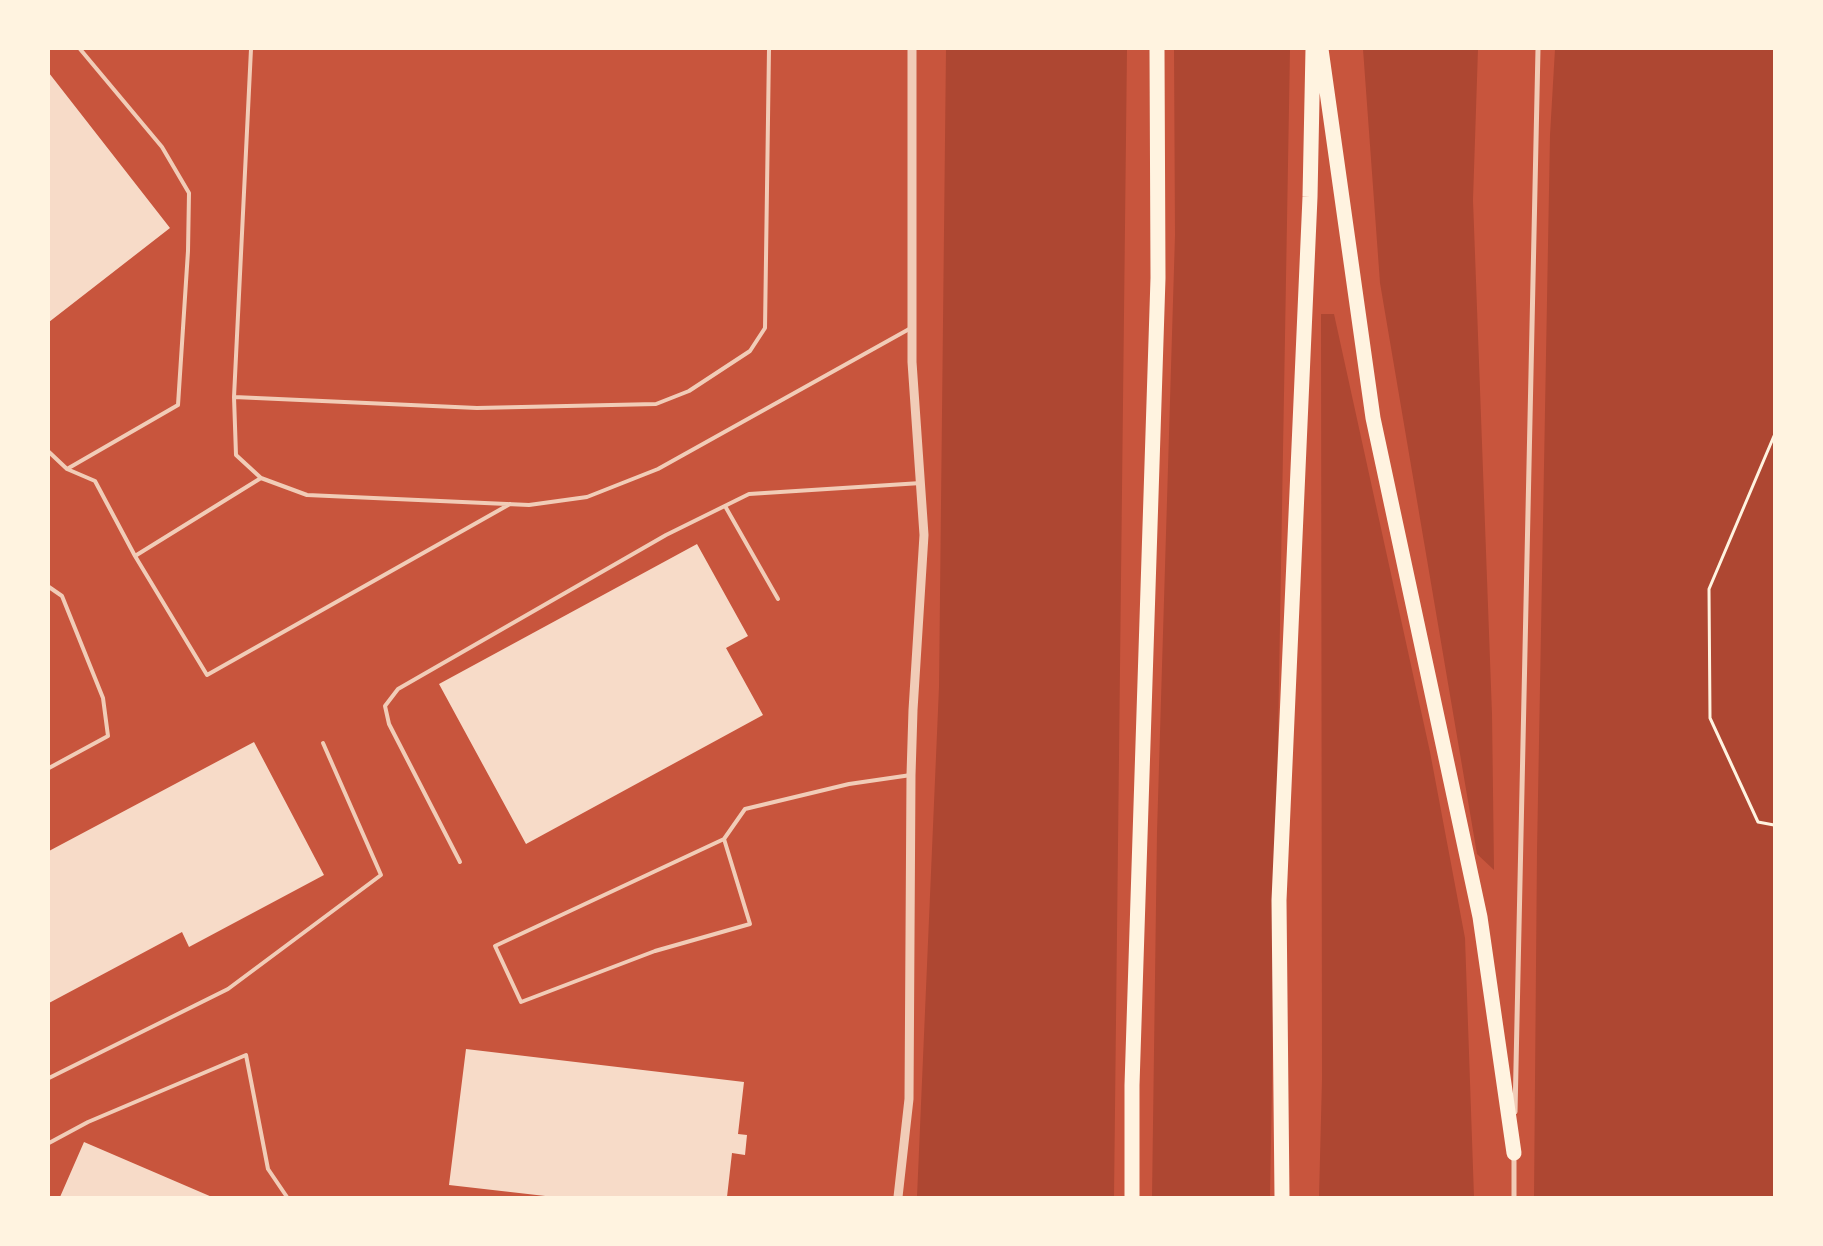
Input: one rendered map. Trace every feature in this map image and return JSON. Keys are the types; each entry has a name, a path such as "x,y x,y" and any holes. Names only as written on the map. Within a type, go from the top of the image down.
{"highway":[{"path":"1132,1197 1132,1084 1158,278 1157,49"},
{"path":"1282,1197 1279,900 1310,206 1313,49"},
{"path":"1321,49 1373,418 1480,917 1514,1153"}],"street":[{"path":"898,1197 909,1099 911,775 924,535 912,327 912,49"},
{"path":"1514,1197 1538,49"}],"lane":[{"path":"67,469 178,405 188,252 189,193 162,146 80,49"},
{"path":"251,49 234,397 236,455 261,478 307,496 529,505 587,497 658,469 912,327"},
{"path":"234,397 477,408 656,404 689,391 750,351 765,328 769,49"},
{"path":"49,452 67,469 95,480 135,556 207,675 510,504"},
{"path":"135,556 261,478"},
{"path":"460,862 389,724 385,706 398,689 666,535 749,494 921,483"},
{"path":"725,506 778,599"},
{"path":"49,587 62,596 100,690 103,698 108,736 49,768"},
{"path":"49,1078 228,989 381,875 323,743"},
{"path":"724,839 750,924 655,951 521,1002 495,946 724,839 745,809 850,784 911,775"},
{"path":"49,1143 88,1122 246,1055 268,1169 287,1197"}],"path":[{"path":"1774,436 1709,589 1710,718 1758,822 1774,825"}],"shaded area":[{"path":"946,49 1127,49 1114,1197 917,1197 939,687"},
{"path":"1174,49 1290,49 1270,1197 1152,1197 1157,832 1175,235"},
{"path":"1363,49 1478,49 1473,200 1492,714 1494,870 1477,854 1380,283"},
{"path":"1555,49 1774,49 1774,1197 1534,1197 1537,851 1550,135"},
{"path":"1321,314 1334,314 1430,752 1465,938 1474,1197 1319,1197 1322,1079"}],"building":[{"path":"49,73 170,228 49,322"},
{"path":"697,544 748,636 726,648 763,715 526,844 439,684"},
{"path":"254,742 324,875 189,947 182,932 49,1003 49,851"},
{"path":"466,1049 744,1082 738,1134 747,1135 745,1155 732,1153 727,1197 554,1197 449,1185"},
{"path":"84,1142 212,1197 60,1197"}]}
